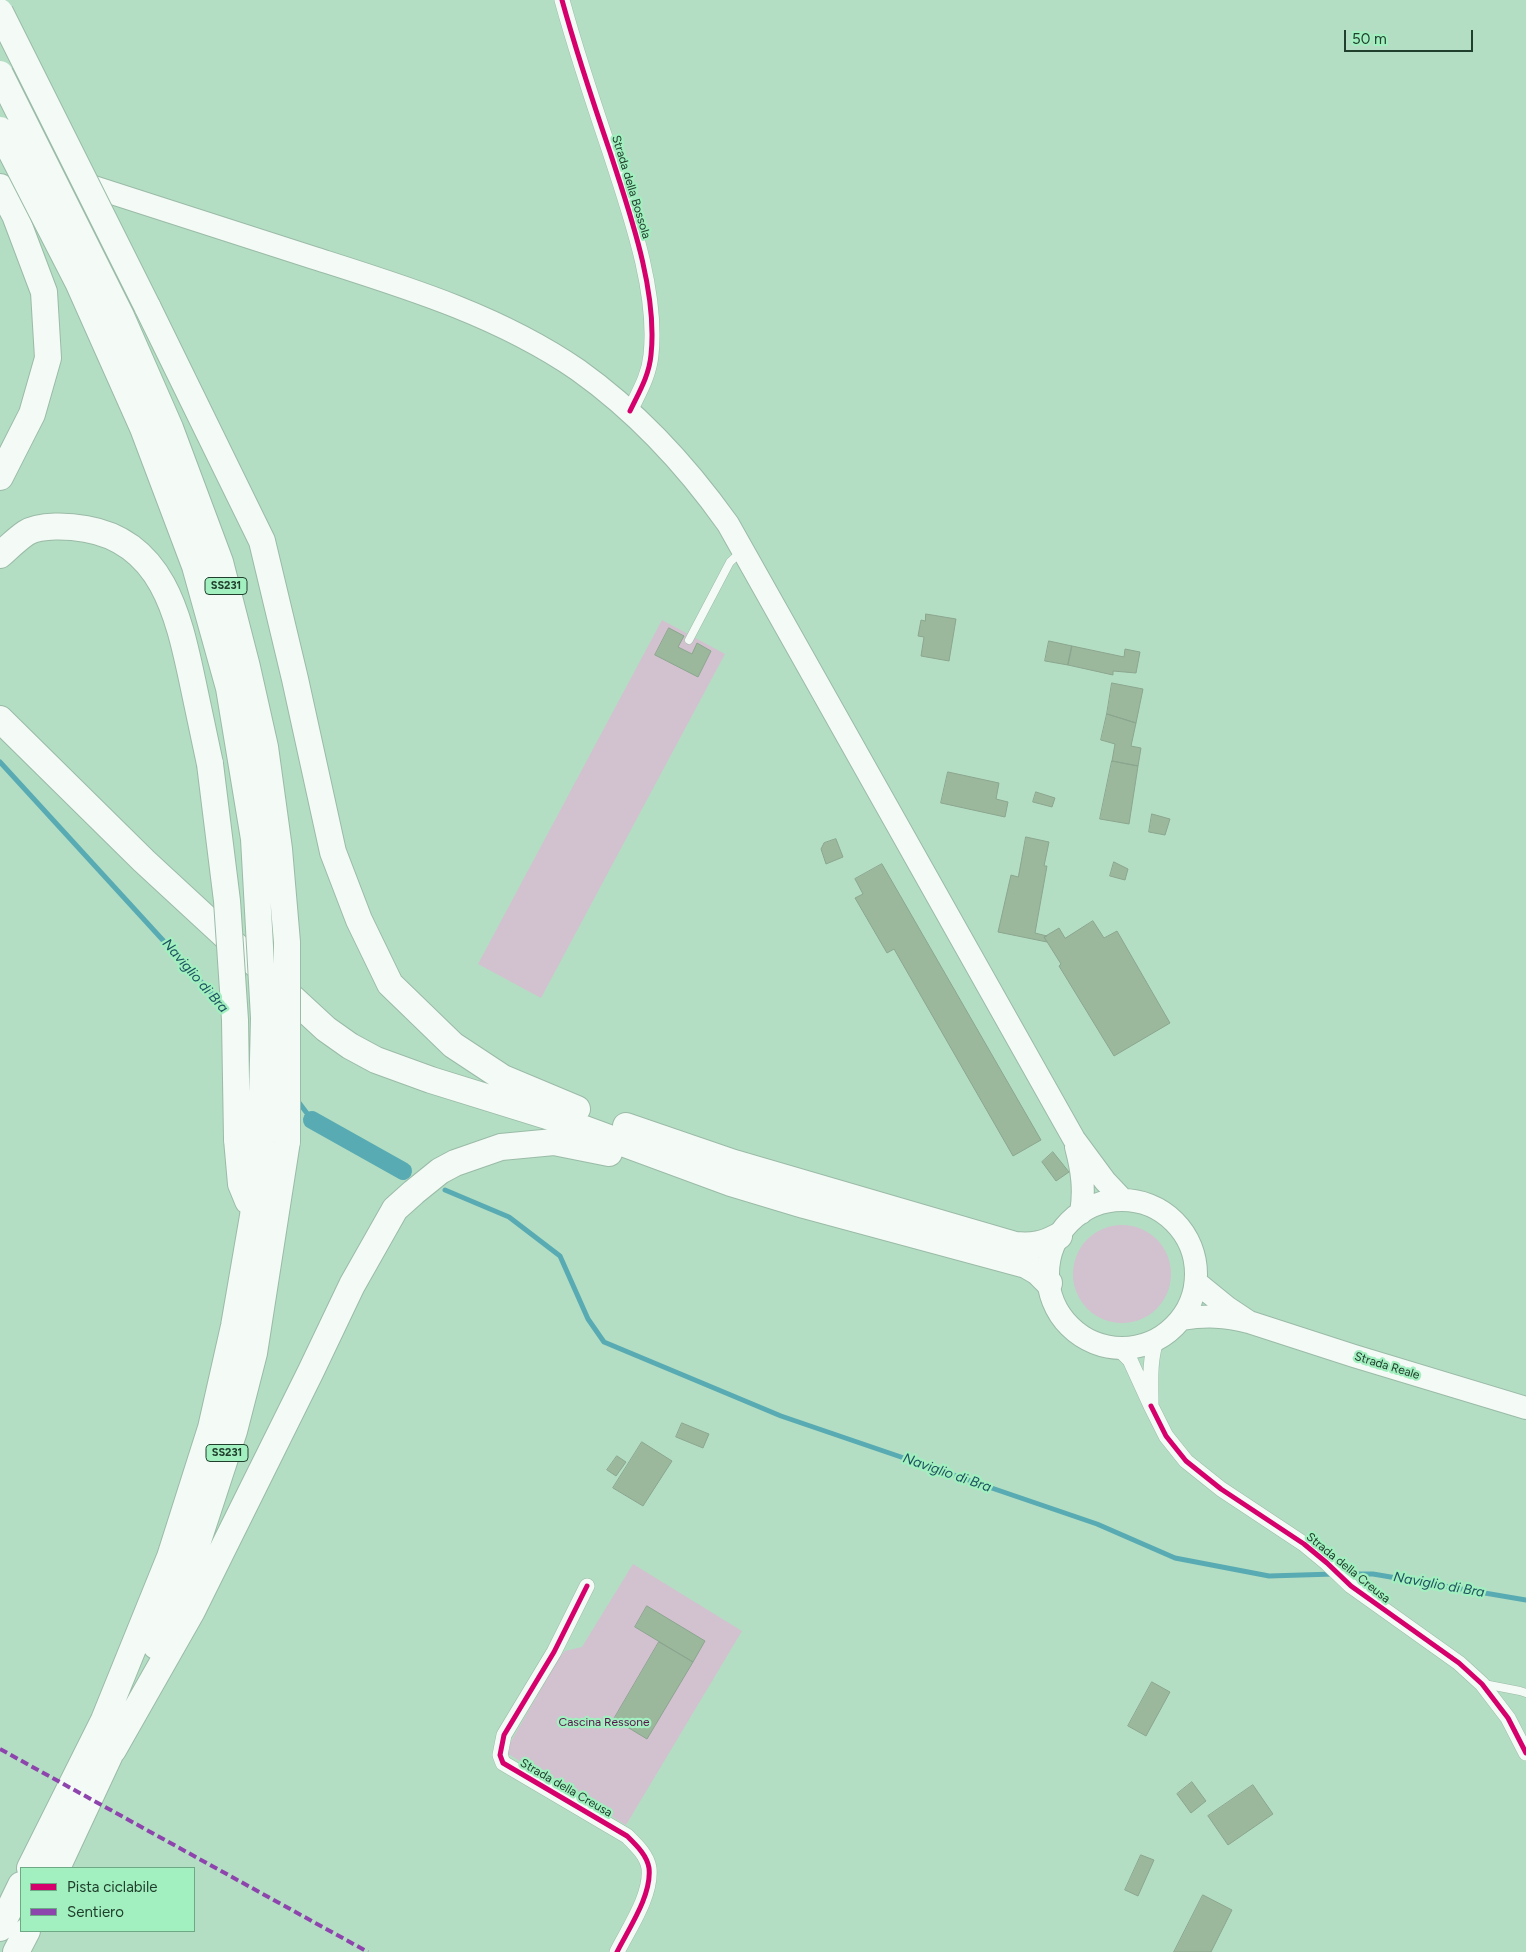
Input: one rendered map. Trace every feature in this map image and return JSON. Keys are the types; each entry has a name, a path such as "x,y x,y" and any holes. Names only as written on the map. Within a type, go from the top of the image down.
{"highway":[{"path":"3,7 262,541 333,852 359,920 390,984 453,1045 503,1078 804,1205 1003,1257 1026,1265 1038,1272 1049,1283"},
{"name":"SS231","path":"0,74 124,324 170,428 220,562 247,667 264,747 279,848 287,942 287,1141 254,1353 234,1431 193,1556 113,1750 56,1867"},
{"name":"SS231","path":"0,130 78,282 142,428 195,566 228,688 254,839 264,1018 249,1140 253,1216 234,1326 211,1428 170,1557 104,1720 30,1867"},
{"path":"0,187 15,215 44,292 48,358 32,414 0,476"},
{"path":"0,555 27,532 53,526 95,530 127,544 146,560 167,591 181,628 210,764 228,901 236,1020 249,1140"},
{"path":"0,706 22,741"},
{"path":"0,719 158,874 326,1029 350,1046 376,1060 431,1080 732,1173 1015,1245 1030,1247 1043,1244 1059,1236"},
{"path":"113,1750 192,1611 352,1285 396,1209 414,1192 440,1171 454,1163 501,1147 554,1142 732,1173"},
{"path":"0,1928 20,1888"},
{"path":"16,1952 26,1932"}],"main road":[{"path":"0,157 351,269 473,312 528,340 577,370 630,410 675,456 705,492 743,549 1074,1138 1105,1181 1123,1200"},
{"path":"1074,1138 1082,1168 1084,1193 1081,1213"},
{"path":"1123,1200 1146,1204 1166,1214 1182,1230 1192,1250 1196,1272 1196,1282 1189,1307 1182,1319 1171,1330 1156,1340 1135,1348 1102,1346 1090,1341 1072,1329 1058,1311 1049,1283 1048,1268 1054,1247 1059,1236 1072,1220 1081,1213 1103,1203 1123,1200"},
{"name":"Strada Reale","path":"1196,1282 1249,1322"},
{"name":"Strada Reale","path":"1182,1319 1204,1315 1249,1322 1526,1408"}],"street":[{"name":"Strada della Bossola","path":"562,0 626,202 639,246 648,288 652,330 651,354 645,381 630,410"},
{"name":"Strada della Creusa","path":"1151,1406 1151,1367 1156,1340"},
{"name":"Strada della Creusa","path":"1119,1348 1130,1360 1166,1436 1186,1461 1221,1489 1304,1544 1351,1586 1459,1663 1482,1684 1508,1718 1526,1753"},
{"name":"Strada della Creusa","path":"587,1586 554,1652 504,1735 500,1755 503,1763 627,1836 642,1850 649,1867 647,1892 617,1952"}],"lane":[{"path":"3,7 3,39"},
{"path":"689,640 730,562 743,549"},
{"path":"1482,1684 1526,1693"}],"green space":[{"path":"662,620 725,654 541,998 478,964"},
{"path":"1122,1225 1141,1229 1157,1239 1167,1255 1171,1274 1167,1293 1157,1309 1141,1319 1122,1323 1103,1319 1087,1309 1077,1293 1073,1274 1077,1255 1087,1239 1103,1229"},
{"name":"Cascina Ressone","path":"633,1564 742,1631 626,1825 505,1752 559,1658 565,1651 582,1647"}],"building":[{"path":"926,614 956,619 949,661 921,656 924,637 918,636 921,620 925,621"},
{"path":"669,628 684,636 678,647 692,654 697,643 711,651 698,677 655,655"},
{"path":"1049,641 1072,646 1068,665 1045,661"},
{"path":"1072,646 1124,657 1125,649 1140,652 1136,673 1113,671 1113,675 1068,665"},
{"path":"1112,683 1143,689 1136,723 1107,714"},
{"path":"1107,714 1136,723 1131,746 1141,748 1138,766 1112,761 1115,744 1101,740"},
{"path":"1112,761 1138,766 1129,824 1100,819"},
{"path":"948,772 999,783 996,799 1008,802 1005,817 941,803"},
{"path":"1036,792 1055,798 1052,807 1033,802"},
{"path":"1152,814 1170,819 1165,835 1149,832"},
{"path":"1026,837 1049,842 1044,866 1047,866 1035,933 1047,936 1044,937 1047,942 998,932 1011,875 1018,877"},
{"path":"836,839 843,857 826,864 821,849 824,843"},
{"path":"1114,862 1128,869 1125,880 1110,876"},
{"path":"882,864 1041,1140 1013,1156 894,949 887,953 855,898 863,894 855,879"},
{"path":"1093,921 1104,938 1117,931 1170,1023 1114,1056 1059,966 1061,964 1044,937 1059,928 1065,938"},
{"path":"1053,1152 1069,1172 1056,1181 1042,1162"},
{"path":"682,1423 709,1434 703,1448 676,1437"},
{"path":"642,1442 672,1461 643,1506 613,1488"},
{"path":"617,1456 626,1462 616,1476 607,1470"},
{"path":"647,1606 705,1641 693,1662 635,1627"},
{"path":"659,1642 693,1662 647,1739 614,1719"},
{"path":"1152,1682 1170,1692 1146,1736 1128,1726"},
{"path":"1192,1782 1206,1801 1191,1813 1177,1794"},
{"path":"1253,1785 1273,1814 1228,1845 1208,1816"},
{"path":"1141,1855 1154,1860 1138,1896 1125,1890"},
{"path":"1203,1895 1232,1910 1211,1952 1174,1952"}],"waterway":[{"name":"Naviglio di Bra","path":"0,762 224,1007"},
{"name":"Naviglio di Bra","path":"297,1100 312,1120"},
{"name":"Naviglio di Bra","path":"312,1120 403,1171"},
{"name":"Naviglio di Bra","path":"445,1190 509,1217 560,1256 588,1319 604,1342 781,1416 1097,1524 1175,1558 1269,1576 1334,1574"},
{"name":"Naviglio di Bra","path":"1343,1574 1373,1574 1526,1600"}],"marked path":[{"path":"0,1749 368,1952"}],"cycle path":[{"path":"562,0 633,225 646,278 652,330 651,355 646,377 630,411"},
{"path":"1151,1406 1166,1436 1186,1461 1221,1489 1304,1544 1351,1586 1459,1663 1482,1684 1508,1718 1526,1753"},
{"path":"587,1586 554,1652 504,1735 500,1755 503,1763 627,1836 644,1855 649,1868 647,1889 639,1911 617,1952"}]}
